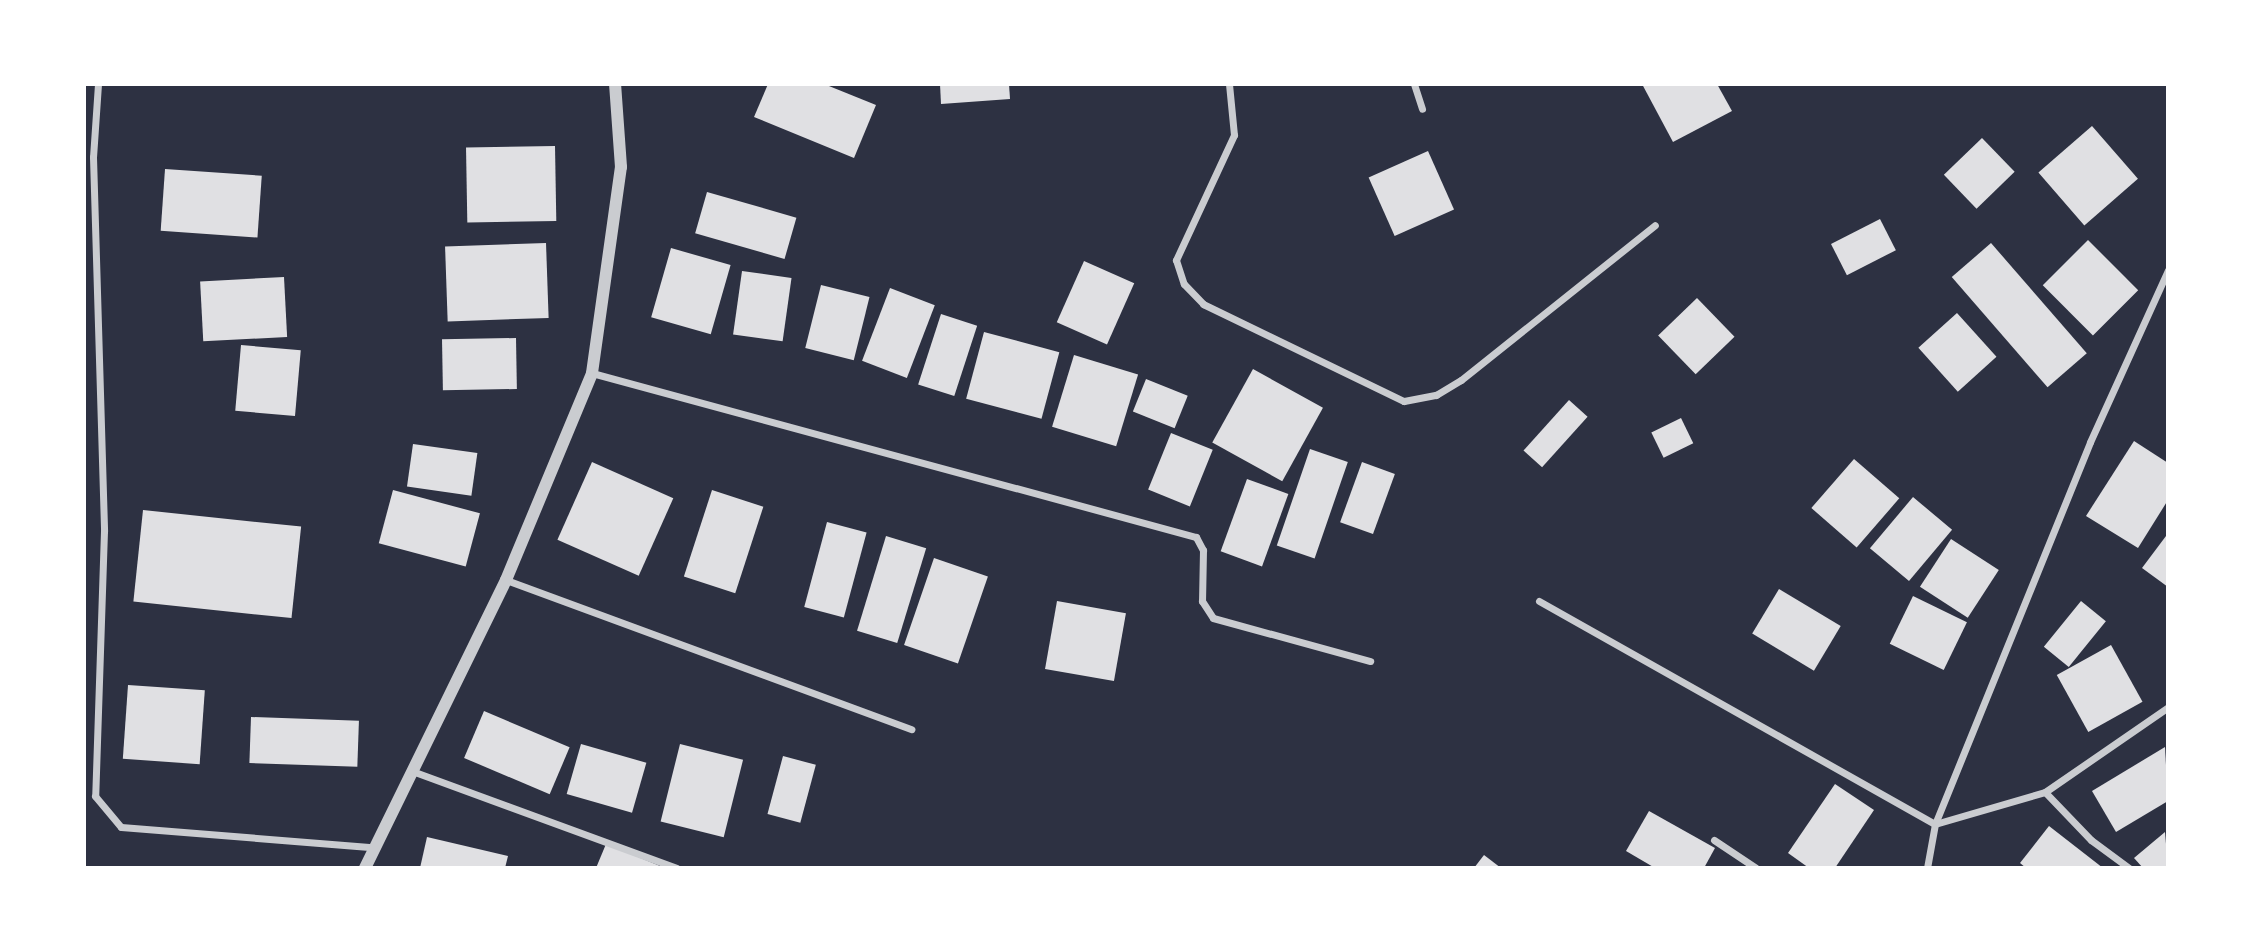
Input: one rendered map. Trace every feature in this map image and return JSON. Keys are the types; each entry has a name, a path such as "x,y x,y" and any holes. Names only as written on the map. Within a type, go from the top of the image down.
{"street":[{"path":"98,84 93,157 104,531 95,796 121,827 372,847"},
{"path":"365,868 372,847 506,580 592,373 621,167 615,84"},
{"path":"1228,84 1234,135 1176,260 1184,284 1203,304 1404,401 1436,395 1461,380 1655,225"},
{"path":"1414,84 1422,109"},
{"path":"1927,868 1935,824 2090,442 2168,270"},
{"path":"592,373 1196,537 1203,550 1202,601 1213,618 1370,661"},
{"path":"506,580 911,729"},
{"path":"1539,601 1935,824 2045,792 2168,707"},
{"path":"410,771 677,868"},
{"path":"2045,792 2091,840 2129,868"},
{"path":"1714,840 1756,868"}],"building":[{"path":"768,84 824,84 876,105 854,158 754,117"},
{"path":"940,84 1009,84 1010,99 941,104"},
{"path":"1642,84 1717,84 1732,111 1673,142"},
{"path":"2092,126 2138,179 2084,225 2038,173"},
{"path":"1982,138 2015,172 1977,209 1944,175"},
{"path":"555,146 556,221 467,223 466,148"},
{"path":"1428,151 1454,209 1395,236 1369,177"},
{"path":"165,169 262,176 257,238 161,231"},
{"path":"707,192 796,218 785,259 695,233"},
{"path":"1880,219 1896,250 1847,275 1831,244"},
{"path":"2088,240 2138,290 2093,335 2043,285"},
{"path":"546,243 549,318 448,321 445,247"},
{"path":"1991,243 2087,353 2048,387 1952,277"},
{"path":"671,248 731,265 711,334 651,317"},
{"path":"1084,261 1134,283 1107,345 1057,322"},
{"path":"742,271 792,278 783,341 733,334"},
{"path":"284,277 287,337 203,341 200,281"},
{"path":"821,285 870,297 854,360 805,348"},
{"path":"890,288 935,305 907,378 862,361"},
{"path":"1697,298 1735,337 1696,374 1658,336"},
{"path":"1957,313 1996,357 1958,392 1918,348"},
{"path":"941,314 977,326 954,396 918,384"},
{"path":"984,332 1059,352 1041,419 966,399"},
{"path":"516,338 517,389 443,390 442,339"},
{"path":"241,345 301,350 295,416 235,411"},
{"path":"1074,355 1138,375 1116,446 1052,427"},
{"path":"1253,369 1323,408 1282,481 1212,442"},
{"path":"1146,379 1188,396 1175,428 1133,411"},
{"path":"1569,400 1588,417 1542,467 1523,451"},
{"path":"1681,418 1693,443 1664,458 1651,432"},
{"path":"1171,433 1213,450 1190,506 1148,490"},
{"path":"2134,441 2168,463 2168,500 2138,548 2086,516"},
{"path":"413,444 477,453 471,496 407,487"},
{"path":"1310,449 1348,462 1315,558 1277,545"},
{"path":"1854,459 1899,498 1857,547 1811,508"},
{"path":"592,462 673,498 639,576 557,540"},
{"path":"1362,462 1395,474 1373,534 1340,522"},
{"path":"1247,479 1288,494 1262,566 1221,551"},
{"path":"393,490 480,513 466,566 379,543"},
{"path":"712,490 763,507 735,593 684,577"},
{"path":"1913,497 1952,530 1909,581 1870,548"},
{"path":"143,510 301,527 292,618 133,601"},
{"path":"827,522 867,533 844,618 804,607"},
{"path":"886,536 926,548 897,643 857,631"},
{"path":"2166,536 2168,537 2168,587 2142,568"},
{"path":"1951,539 1999,570 1968,618 1920,587"},
{"path":"934,558 988,577 958,664 904,645"},
{"path":"1779,589 1841,626 1814,671 1752,634"},
{"path":"1913,596 1967,622 1944,670 1890,644"},
{"path":"1057,601 1126,613 1114,681 1045,669"},
{"path":"2081,601 2106,621 2069,667 2044,647"},
{"path":"2111,645 2143,702 2088,732 2057,675"},
{"path":"128,685 205,690 200,764 123,759"},
{"path":"484,711 570,747 550,794 464,758"},
{"path":"251,717 359,721 357,767 249,763"},
{"path":"581,744 646,763 632,813 567,794"},
{"path":"680,744 743,760 724,837 661,822"},
{"path":"2165,747 2168,801 2116,832 2092,791"},
{"path":"783,756 816,765 800,823 767,814"},
{"path":"1835,784 1874,810 1835,868 1809,868 1788,853"},
{"path":"1649,811 1715,848 1704,868 1655,868 1626,851"},
{"path":"2049,826 2103,868 2026,868 2020,863"},
{"path":"2165,832 2168,868 2143,868 2134,858"},
{"path":"427,837 508,856 505,868 420,868"},
{"path":"606,844 665,868 596,868"},
{"path":"1484,855 1501,868 1474,868"}]}
